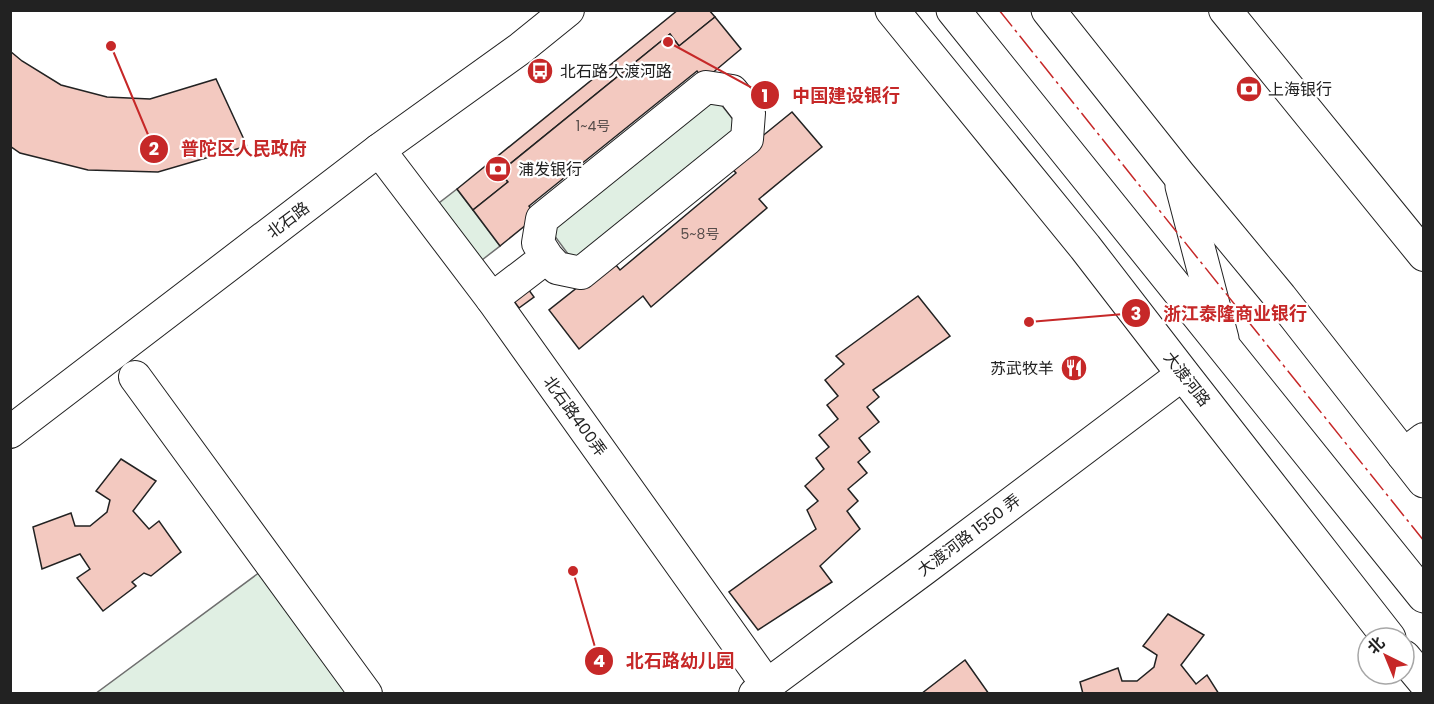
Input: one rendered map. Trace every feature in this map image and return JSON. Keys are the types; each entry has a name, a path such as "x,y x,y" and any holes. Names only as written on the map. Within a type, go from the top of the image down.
{"main road":[{"name":"大渡河路","path":"892,10 1085,247 1380,626"},
{"path":"953,10 1424,596"},
{"path":"1048,10 1179,175 1280,297 1413,447 1424,481"},
{"path":"1179,175 1225,349"}],"street":[{"name":"北石路","path":"10,432 379,150 520,48 568,10"},
{"path":"1225,10 1424,255"},
{"path":"706,87 732,91 749,113 747,139 581,273 556,268 548,257 538,243 542,219 706,87"},
{"name":"北石路400弄","path":"379,150 492,299 761,689"},
{"path":"492,299 548,257"},
{"name":"大渡河路 1550 弄","path":"761,689 1183,374"},
{"path":"135,377 366,693"}],"green space":[{"path":"716,98 739,127 585,262 571,258 551,231"},
{"path":"457,189 500,246 482,260 439,203"},
{"path":"260,572 355,694 95,694"}],"building":[{"path":"678,10 709,10 715,17 679,46 670,34 500,172 508,182 473,210 457,189"},
{"path":"715,17 741,49 704,80 697,71 529,206 537,216 500,246 473,210 508,182 500,172 670,34 679,46"},
{"path":"10,51 61,85 107,97 150,99 216,79 247,146 158,172 88,170 20,153 10,146"},
{"path":"792,112 822,147 759,199 767,208 651,307 643,296 579,349 549,310 612,260 620,270 736,173 728,164"},
{"path":"523,282 534,297 519,308 508,293"},
{"path":"918,296 950,336 873,390 879,397 867,407 879,422 859,438 870,452 858,462 867,473 848,489 858,501 847,511 860,529 820,566 832,582 758,630 729,592 816,529 807,510 818,501 805,486 824,469 816,458 829,447 819,435 838,419 827,405 838,396 825,380 844,364 836,356"},
{"path":"121,459 156,481 133,511 149,529 159,521 181,552 151,576 144,573 132,582 136,586 103,611 77,578 90,569 80,554 42,569 33,527 71,513 75,526 90,526 107,512 110,500 96,491"},
{"path":"1168,614 1204,635 1181,665 1196,684 1207,675 1219,694 1083,694 1080,682 1118,668 1122,681 1137,681 1154,667 1157,655 1143,646"},
{"path":"965,660 989,694 921,694"}],"power":[{"path":"999,10 1424,541"}],"place":[{"name":"中国建设银行","path":"668,42"},
{"name":"普陀区人民政府","path":"111,46"},
{"name":"北石路大渡河路","path":"540,71"},
{"name":"上海银行","path":"1249,89"},
{"name":"浦发银行","path":"498,169"},
{"name":"浙江泰隆商业银行","path":"1029,322"},
{"name":"苏武牧羊","path":"1074,368"},
{"name":"北石路幼儿园","path":"573,571"}]}
